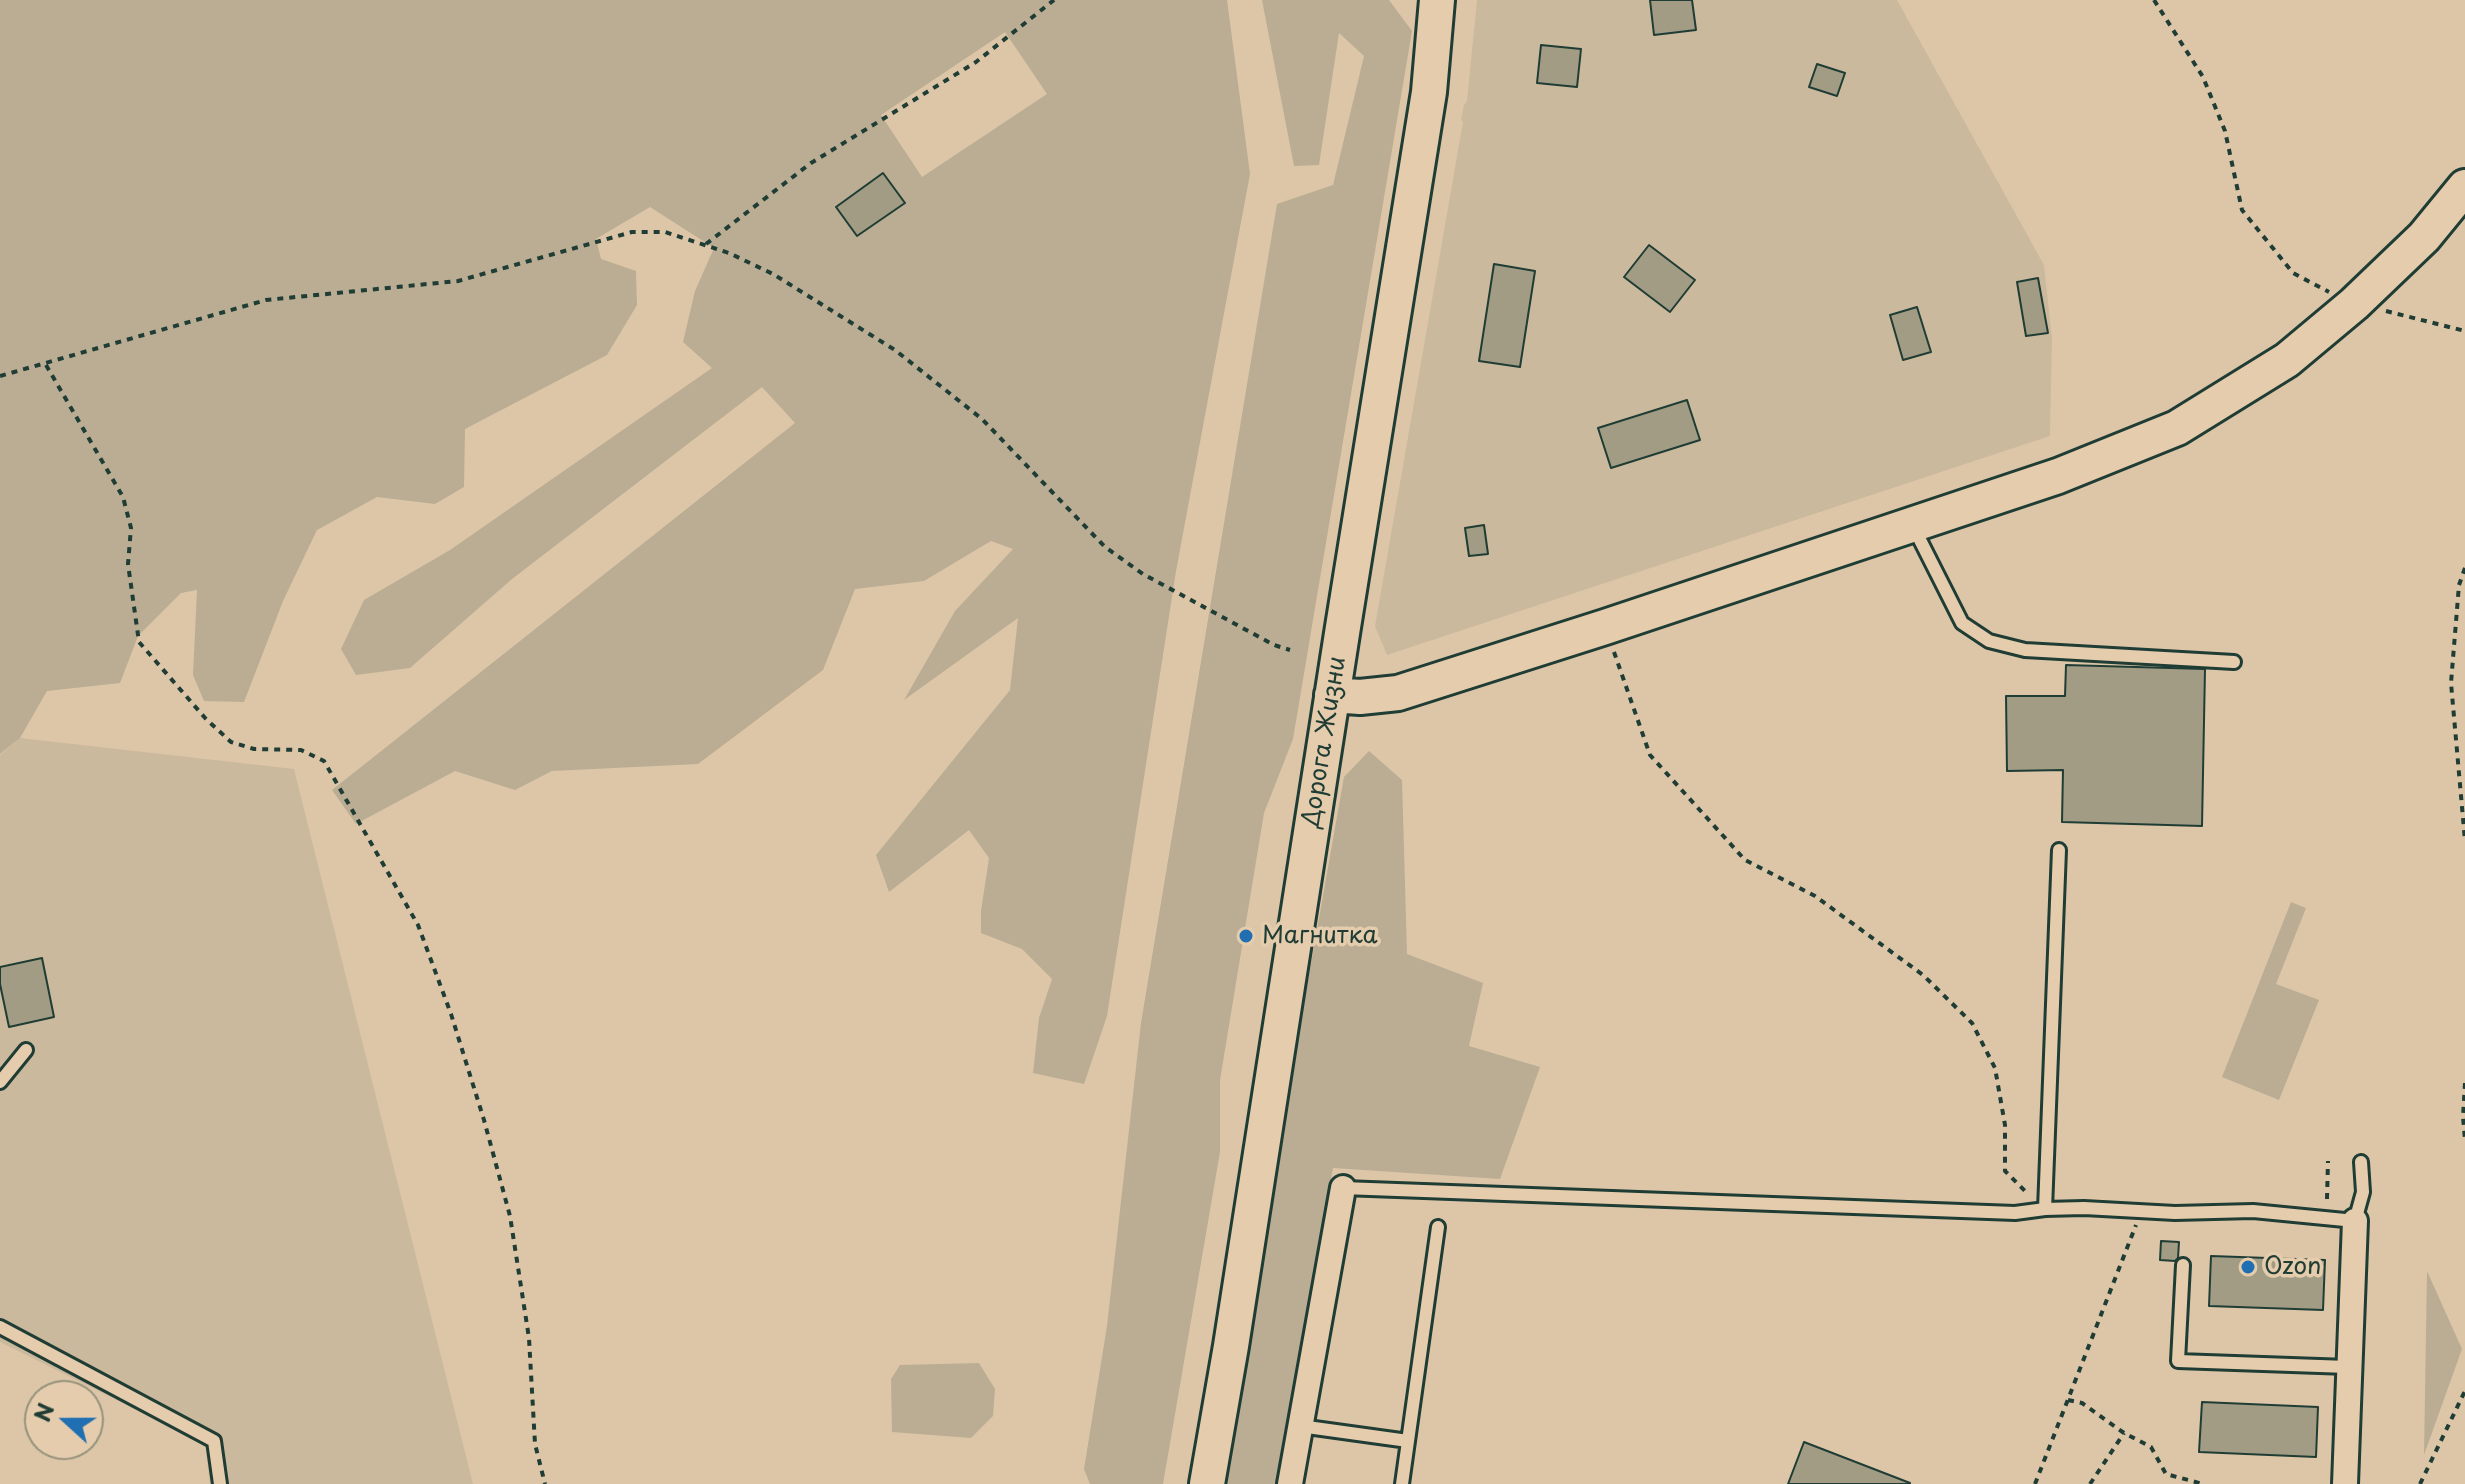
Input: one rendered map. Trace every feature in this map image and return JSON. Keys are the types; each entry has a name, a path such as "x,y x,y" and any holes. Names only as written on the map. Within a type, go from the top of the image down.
{"main road":[{"name":"Дорога Жизни","path":"1207,1484 1429,92 1437,0"},
{"path":"1332,695 1360,697 1398,693 2058,476 2177,428 2287,360 2354,304 2424,237 2465,187"}],"street":[{"path":"1290,1484 1343,1188"},
{"path":"2345,1484 2355,1221"}],"lane":[{"path":"1913,525 1962,623 1989,641 2025,650 2234,662"},
{"path":"2045,1209 2059,850"},
{"path":"0,1082 26,1050"},
{"path":"1343,1188 2015,1213 2084,1208 2175,1213 2253,1211 2355,1221 2363,1192 2361,1162"},
{"path":"1402,1484 1438,1227"},
{"path":"2183,1265 2178,1361 2348,1367"},
{"path":"0,1327 214,1441 220,1484"},
{"path":"1300,1426 1408,1441"}],"path":[{"path":"705,245 811,163 976,62 1054,0"},
{"path":"2154,0 2203,77 2225,131 2242,210 2293,273 2354,304 2465,331"},
{"path":"0,376 266,300 458,281 632,232 665,232 729,253 773,274 895,350 982,419 1105,547 1143,574 1274,645 1290,650"},
{"path":"45,364 123,497 131,528 128,564 139,642 206,719 231,742 254,749 301,750 324,761 418,925 470,1074 510,1216 529,1338 535,1444 545,1484"},
{"path":"2465,568 2459,585 2451,683 2465,841"},
{"path":"1605,627 1650,755 1745,860 1815,896 1923,975 1972,1023 1995,1068 2005,1125 2005,1171 2045,1209"},
{"path":"2465,1083 2465,1140"},
{"path":"2327,1199 2328,1161"},
{"path":"2035,1484 2137,1222 2122,1221"},
{"path":"2420,1484 2465,1391"},
{"path":"2067,1400 2082,1403 2124,1433 2151,1447 2169,1484"},
{"path":"2090,1484 2124,1433"},
{"path":"2166,1474 2203,1484"}],"shaded area":[{"path":"0,0 1227,0 1250,174 1176,571 1107,1016 1084,1084 1033,1073 1039,1018 1052,979 1022,949 981,933 989,858 969,830 889,892 876,855 1010,690 1018,618 904,700 955,611 1013,549 991,541 924,581 855,589 823,670 698,764 552,771 515,790 455,771 356,824 332,790 795,423 762,387 512,579 410,668 356,675 341,649 364,600 450,550 712,368 683,342 695,291 714,248 650,207 596,239 601,259 636,271 637,305 607,355 465,429 464,487 435,504 377,497 317,530 283,601 244,702 204,701 193,675 197,590 181,593 138,636 120,683 47,691 20,738 0,754","holes":["1005,32 1047,94 922,177 881,115"]},
{"path":"1262,0 1389,0 1412,31 1293,739 1264,813 1220,1080 1220,1152 1163,1484 1090,1484 1084,1469 1107,1326 1141,1023 1277,204 1333,185 1364,56 1339,33 1319,165 1294,166"},
{"path":"1477,0 1897,0 2044,265 2052,339 2050,436 1387,655 1375,626 1461,120 1467,101"},
{"path":"20,738 294,769 473,1484 210,1484 205,1444 104,1394 104,1380 76,1380 0,1342 0,755"},
{"path":"1369,751 1402,780 1407,954 1483,983 1469,1046 1540,1067 1500,1179 1333,1168 1276,1484 1219,1484 1344,777"},
{"path":"2291,902 2306,908 2276,984 2319,1000 2279,1100 2222,1077"},
{"path":"2427,1271 2462,1349 2424,1455"},
{"path":"979,1363 995,1389 993,1416 971,1438 892,1432 891,1379 900,1365"}],"building":[{"path":"1650,0 1692,0 1696,30 1654,35"},
{"path":"1541,45 1581,49 1577,87 1537,83"},
{"path":"1817,64 1845,73 1837,96 1809,87"},
{"path":"883,173 905,203 857,236 836,207"},
{"path":"1649,245 1695,280 1670,312 1624,277"},
{"path":"1494,264 1535,271 1520,367 1479,361"},
{"path":"2038,278 2048,333 2026,336 2017,282"},
{"path":"1917,307 1931,352 1903,360 1890,315"},
{"path":"1687,400 1700,440 1611,468 1598,428"},
{"path":"1484,525 1488,554 1469,556 1465,528"},
{"path":"2066,665 2205,669 2202,826 2062,822 2063,770 2007,771 2006,696 2065,696"},
{"path":"42,958 54,1017 9,1027 0,984 0,967"},
{"path":"2161,1241 2179,1242 2175,1261 2160,1260"},
{"path":"2211,1256 2325,1260 2323,1310 2209,1306"},
{"path":"2202,1402 2318,1407 2316,1457 2199,1452"},
{"path":"1804,1442 1910,1483 1910,1484 1788,1484"}],"place":[{"name":"Магнитка","path":"1246,936"},
{"name":"Ozon","path":"2248,1267"}]}
